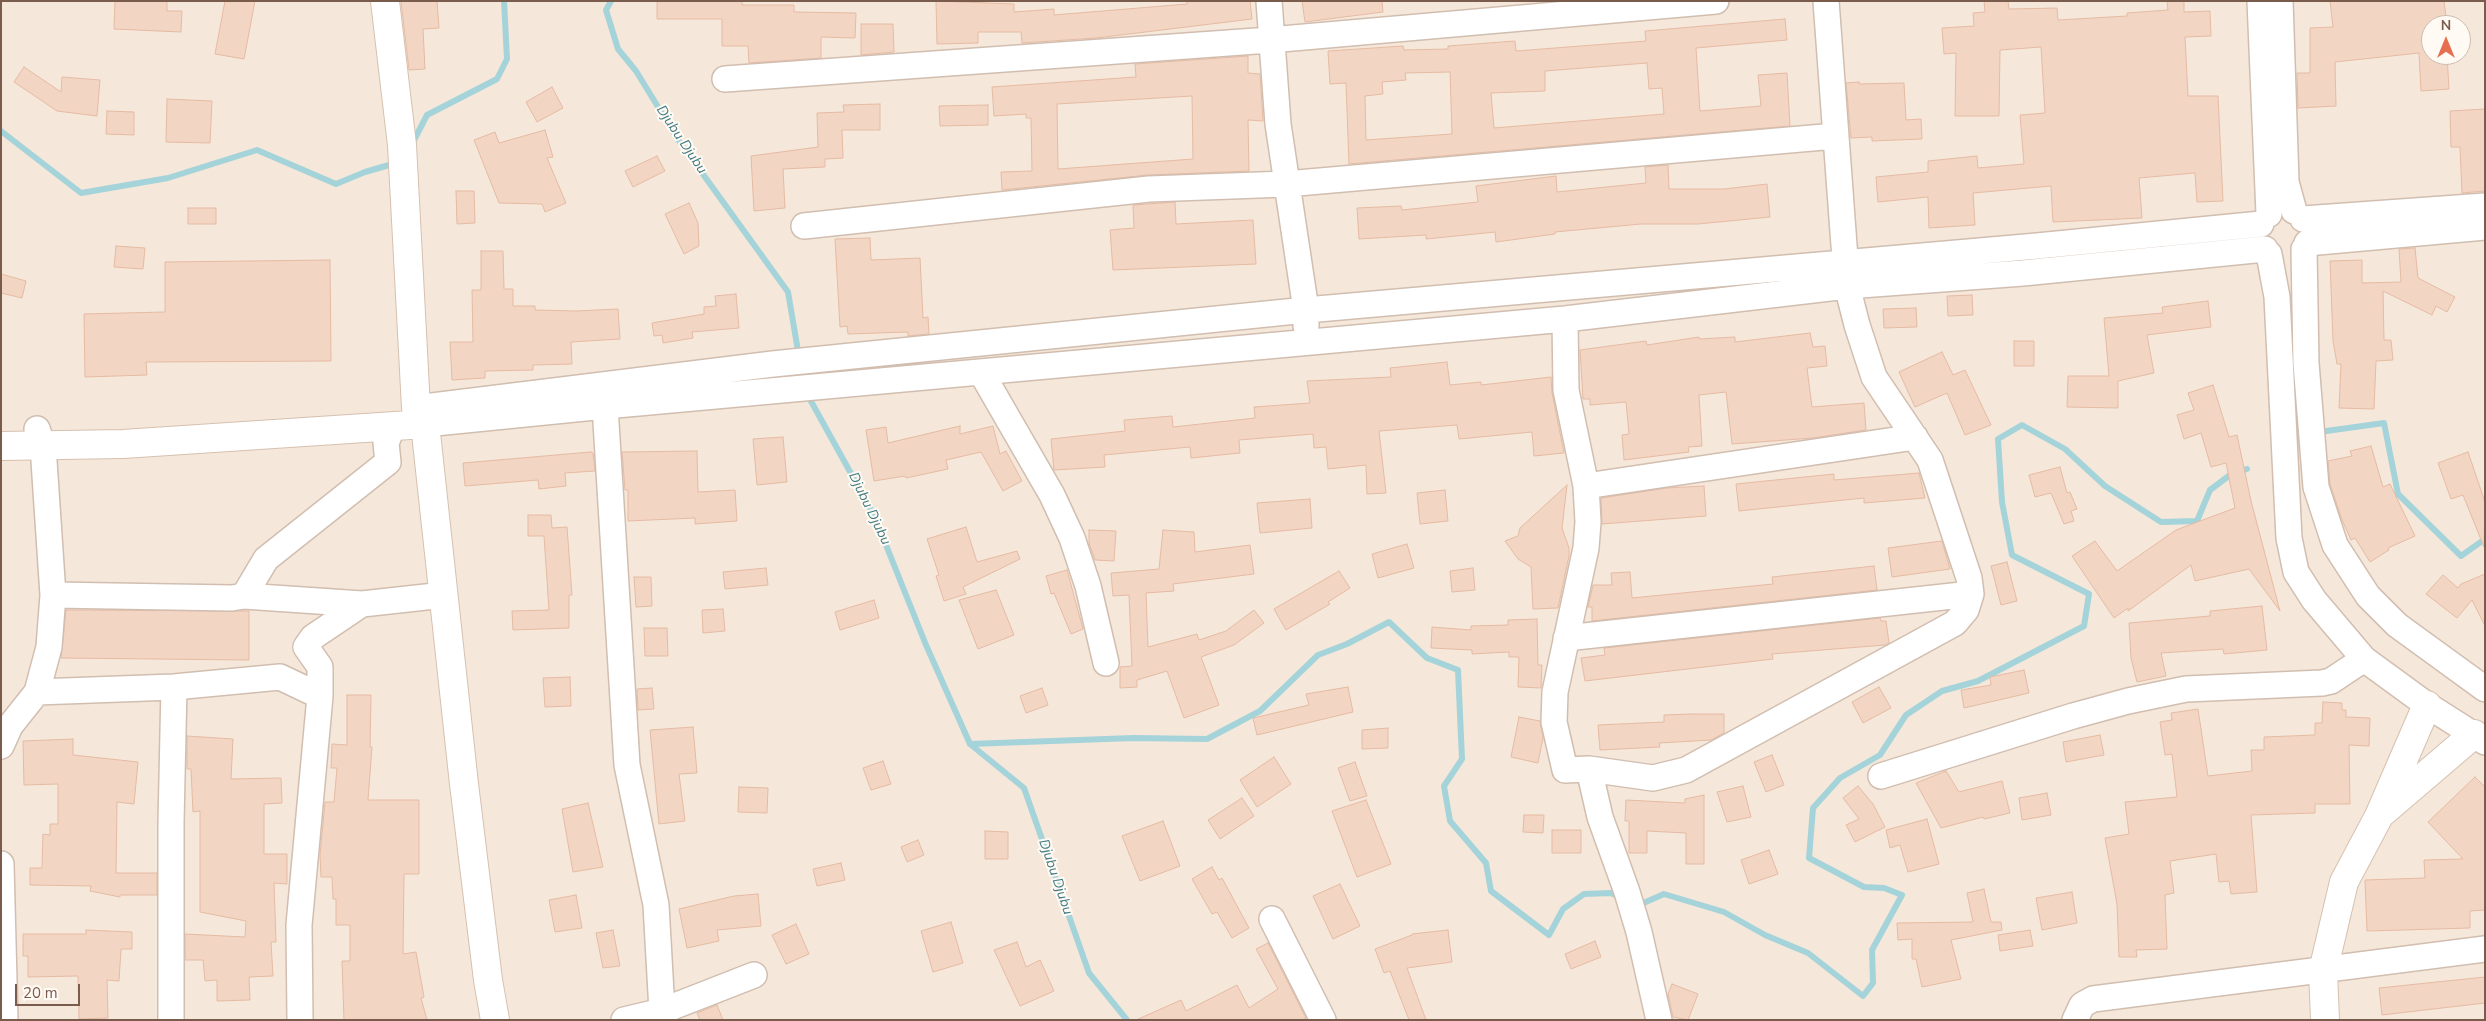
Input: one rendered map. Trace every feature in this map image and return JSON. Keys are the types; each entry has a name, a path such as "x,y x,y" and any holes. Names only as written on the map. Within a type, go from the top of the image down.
{"street":[{"path":"385,1 402,145 421,416 444,595 464,784 488,980 495,1020"},
{"path":"1269,1 1270,40 1286,184 1306,310 1306,341"},
{"path":"725,79 1270,40 1716,1"},
{"path":"1565,319 1566,390 1586,486 1588,522 1586,548 1555,692 1554,722 1565,770 1589,769 1653,778 1686,770 1955,623 1966,610 1971,594 1969,578 1930,460 1874,377 1857,325 1846,274 1826,1"},
{"path":"2260,1 2265,219 2259,238 2267,252 2277,297 2289,538 2296,572 2314,600 2364,659 2427,705 2480,738 2379,816"},
{"path":"2280,1 2286,182 2298,215 2308,228 2306,246 2306,363 2316,487 2335,545 2368,596 2397,625 2482,681"},
{"path":"804,226 1149,189 1286,184 1835,136"},
{"path":"1,446 40,437 141,428 605,406 1565,319 1846,274 2265,219 2277,210 2298,215 2485,206"},
{"path":"1,430 40,437 122,444 392,428 421,416 773,364 1306,310 1846,274 2023,273 2267,252 2287,258 2306,246 2485,227"},
{"path":"981,372 1052,495 1072,538 1088,586 1106,663"},
{"path":"605,406 627,765 656,905 663,1015"},
{"path":"244,596 266,559 388,462 386,443 392,428"},
{"path":"1,746 10,726 37,692 49,647 53,595 40,437"},
{"path":"1586,486 1915,437"},
{"path":"1566,638 1971,594"},
{"path":"53,595 213,598 244,596 362,604 444,595"},
{"path":"300,1020 299,924 320,696 320,667 306,648 313,637 362,604"},
{"path":"1881,776 2073,716 2128,701 2186,689 2322,683 2331,681 2364,659"},
{"path":"37,692 174,687 280,677 320,696"},
{"path":"170,1020 174,687"},
{"path":"2325,1020 2323,971 2344,882 2379,816 2427,705"},
{"path":"1589,769 1600,817 1639,932 1659,1020"},
{"path":"1,864 4,1010"},
{"path":"1272,919 1323,1020"},
{"path":"2075,1020 2082,1005 2093,999 2485,949"},
{"path":"624,1020 663,1015 754,975"}],"shaded area":[{"path":"1,1 2485,1 2485,1020 1,1020"}],"building":[{"path":"115,1 167,1 167,11 182,11 181,32 114,29"},
{"path":"225,1 255,1 244,59 215,54"},
{"path":"401,1 437,1 439,28 423,29 425,69 409,70"},
{"path":"657,1 742,1 742,5 794,5 794,12 856,13 855,38 821,37 821,58 749,63 748,46 722,46 722,19 657,19"},
{"path":"936,1 1014,4 1014,12 1054,9 1054,15 1187,4 1187,1 1250,1 1252,19 1096,38 1022,43 1021,32 978,32 978,43 937,44"},
{"path":"1302,1 1382,1 1383,12 1305,22"},
{"path":"1984,1 2008,1 2009,9 2057,8 2058,20 2127,16 2127,13 2168,10 2167,1 2184,1 2184,12 2210,11 2211,36 2185,37 2188,96 2218,96 2223,201 2197,202 2195,173 2139,178 2142,218 2053,222 2051,186 1973,193 1975,225 1929,228 1928,197 1878,202 1876,177 1928,172 1928,161 1977,156 1978,168 2024,164 2020,115 2045,113 2041,47 2000,50 1999,116 1955,116 1956,53 1944,54 1942,28 1974,26 1973,13 1985,12"},
{"path":"2330,1 2444,1 2446,15 2421,15 2421,65 2448,65 2449,89 2421,91 2419,53 2335,62 2336,106 2298,108 2297,73 2310,73 2310,28 2333,27"},
{"path":"1785,19 1787,40 1696,48 1700,111 1761,106 1758,75 1787,73 1790,126 1349,164 1346,83 1330,84 1328,51 1403,46 1404,50 1448,49 1448,46 1515,41 1516,51 1646,41 1645,31","holes":["1647,63 1649,89 1662,88 1664,114 1494,128 1491,93 1545,91 1545,71","1450,72 1452,134 1366,140 1365,96 1383,94 1382,82 1406,80 1405,73"]},
{"path":"861,24 893,24 894,52 861,55"},
{"path":"1248,56 1248,73 1260,74 1263,121 1248,120 1249,171 1148,175 1002,190 1001,172 1032,171 1031,118 1026,118 1026,114 994,116 992,87 1136,77 1135,64","holes":["1192,96 1193,159 1058,169 1057,104"]},
{"path":"24,67 61,92 62,77 100,80 97,116 57,111 14,82"},
{"path":"1859,82 1859,84 1904,83 1906,120 1921,119 1922,139 1872,141 1872,137 1851,138 1846,83"},
{"path":"552,87 563,108 537,122 526,102"},
{"path":"167,99 212,101 210,143 166,142"},
{"path":"880,104 880,130 842,130 843,158 825,159 825,167 783,169 785,208 754,211 751,156 818,147 817,113 844,112 843,105"},
{"path":"988,105 988,125 940,126 939,106"},
{"path":"2485,109 2485,191 2462,193 2460,147 2451,147 2450,111"},
{"path":"107,111 134,112 134,135 106,134"},
{"path":"545,130 553,157 547,158 566,203 545,212 542,204 499,203 474,140 495,132 499,143"},
{"path":"657,156 665,171 633,187 625,171"},
{"path":"1668,165 1669,189 1724,189 1767,184 1770,217 1698,224 1641,224 1555,232 1555,234 1496,242 1495,232 1426,239 1426,235 1359,239 1357,208 1401,206 1402,210 1478,202 1476,186 1556,176 1557,192 1646,183 1645,167"},
{"path":"456,191 474,191 475,223 457,224"},
{"path":"1175,202 1176,224 1253,220 1256,264 1113,270 1110,230 1134,228 1133,205"},
{"path":"689,203 698,223 699,246 684,254 665,214"},
{"path":"188,208 216,208 216,224 188,224"},
{"path":"870,238 871,260 920,258 923,318 928,317 929,334 908,336 908,332 848,334 847,326 840,327 835,239"},
{"path":"116,246 145,248 143,269 114,267"},
{"path":"2415,248 2418,278 2455,297 2447,312 2436,306 2432,315 2383,291 2384,340 2391,340 2393,360 2376,361 2374,409 2339,408 2341,364 2337,364 2333,341 2330,261 2362,260 2362,283 2401,282 2399,249"},
{"path":"481,251 503,251 504,289 513,289 513,306 535,306 535,310 618,309 620,339 571,342 572,364 533,365 533,370 485,371 485,378 452,380 450,342 473,342 472,290 481,290"},
{"path":"330,260 331,361 146,362 147,375 85,377 84,314 165,312 165,262"},
{"path":"1,274 26,281 22,298 1,293"},
{"path":"736,294 739,328 692,332 693,338 663,343 662,335 654,336 652,323 704,314 704,307 716,306 715,296"},
{"path":"1972,295 1973,315 1948,316 1947,296"},
{"path":"2208,301 2211,327 2147,335 2154,373 2118,381 2118,408 2067,407 2068,376 2109,376 2104,318 2163,313 2162,307"},
{"path":"1916,308 1917,327 1884,328 1883,309"},
{"path":"1810,333 1813,347 1825,346 1827,366 1807,368 1812,407 1864,403 1866,430 1813,438 1732,444 1726,392 1699,395 1702,446 1688,447 1689,452 1624,460 1622,435 1629,434 1626,402 1590,405 1590,399 1583,399 1580,350 1646,341 1647,345 1699,337 1699,339 1735,337 1735,342"},
{"path":"2014,341 2034,341 2034,366 2014,366"},
{"path":"1942,352 1953,375 1965,370 1991,425 1965,435 1947,393 1915,407 1899,372"},
{"path":"1447,362 1450,385 1481,382 1481,385 1551,377 1552,393 1564,453 1534,456 1532,432 1459,439 1457,425 1379,431 1386,493 1367,494 1366,465 1328,469 1326,447 1314,448 1313,434 1239,440 1240,453 1191,458 1190,447 1104,455 1105,467 1054,470 1051,439 1125,431 1124,420 1172,416 1173,427 1255,418 1254,407 1310,403 1307,381 1391,377 1390,368"},
{"path":"2213,385 2229,437 2237,435 2251,501 2280,611 2249,569 2195,581 2191,565 2128,611 2128,608 2114,618 2072,556 2095,541 2117,571 2176,530 2235,508 2226,463 2211,467 2201,433 2184,439 2177,415 2194,410 2188,393"},
{"path":"960,426 960,434 993,426 1000,454 1006,451 1022,481 1003,491 981,452 946,460 948,469 906,478 905,476 874,481 866,430 886,427 888,443"},
{"path":"783,437 787,482 757,485 753,439"},
{"path":"2371,446 2383,487 2390,484 2415,536 2388,548 2389,550 2370,562 2355,538 2351,540 2342,520 2330,484 2328,461 2352,456 2350,451"},
{"path":"697,451 698,492 735,490 737,521 695,524 695,518 628,521 628,490 625,490 622,452"},
{"path":"2468,452 2485,502 2484,547 2463,495 2451,499 2438,463"},
{"path":"593,453 595,471 565,473 566,486 539,489 538,480 465,486 463,463"},
{"path":"2060,467 2067,493 2070,492 2077,509 2071,511 2074,521 2064,524 2051,493 2035,497 2029,475"},
{"path":"1919,473 1925,498 1864,503 1864,498 1739,511 1736,484 1834,474 1834,480"},
{"path":"1567,485 1562,528 1569,548 1569,556 1558,608 1533,609 1531,567 1518,559 1505,541 1518,536 1520,528"},
{"path":"1704,486 1706,516 1602,524 1601,498 1667,488"},
{"path":"1445,490 1448,521 1420,524 1417,493"},
{"path":"1310,499 1312,528 1260,533 1257,503"},
{"path":"528,515 551,515 552,528 567,527 572,595 569,595 569,628 513,630 512,611 549,610 544,536 528,536"},
{"path":"966,527 977,562 1017,551 1020,559 963,587 966,594 944,601 936,576 939,575 927,539"},
{"path":"1089,530 1116,531 1114,561 1095,560 1089,543"},
{"path":"1163,530 1194,532 1195,552 1250,545 1254,574 1173,584 1174,591 1146,593 1148,647 1197,634 1199,640 1226,631 1254,610 1264,623 1234,645 1201,657 1219,705 1184,718 1167,671 1137,680 1137,687 1120,688 1120,667 1132,666 1129,595 1113,596 1111,573 1159,569"},
{"path":"1942,541 1950,569 1892,577 1888,548"},
{"path":"1407,544 1414,568 1378,578 1372,554"},
{"path":"2007,562 2017,601 2001,605 1991,566"},
{"path":"1874,566 1877,590 1592,621 1592,607 1588,607 1593,585 1612,585 1611,573 1630,572 1632,598 1773,584 1772,577"},
{"path":"766,568 768,585 725,589 723,572"},
{"path":"1473,568 1475,590 1452,592 1450,571"},
{"path":"1067,570 1083,629 1071,634 1054,593 1051,594 1046,576"},
{"path":"1339,571 1350,588 1328,602 1330,604 1286,630 1274,609"},
{"path":"2485,574 2485,626 2472,600 2457,618 2426,594 2443,575 2458,588 2461,584"},
{"path":"634,577 651,577 652,606 636,607"},
{"path":"996,590 1014,635 978,649 959,600"},
{"path":"874,600 879,618 840,630 835,612"},
{"path":"2262,606 2267,650 2224,654 2223,649 2161,653 2166,676 2137,682 2131,658 2129,623 2210,616 2210,611"},
{"path":"723,609 725,631 703,633 702,610"},
{"path":"66,610 249,611 249,660 61,658"},
{"path":"1880,618 1881,621 1886,621 1889,643 1885,645 1772,654 1773,659 1585,681 1581,658 1605,655 1604,648"},
{"path":"1537,619 1538,665 1542,665 1541,688 1518,687 1519,657 1509,657 1509,652 1472,654 1472,650 1431,648 1432,627 1471,630 1471,626 1508,625 1508,620"},
{"path":"644,628 667,628 668,656 645,656"},
{"path":"2024,670 2029,693 1964,708 1961,690 1991,685 1990,677"},
{"path":"570,677 571,706 545,707 543,678"},
{"path":"1348,687 1353,712 1257,735 1253,718 1309,705 1306,694"},
{"path":"1879,687 1891,708 1863,723 1852,702"},
{"path":"652,688 654,709 638,710 637,689"},
{"path":"1042,688 1048,705 1026,713 1020,696"},
{"path":"347,695 371,695 370,747 372,747 368,800 419,800 419,874 404,874 403,954 416,952 424,997 421,998 427,1020 344,1020 342,961 350,961 350,925 336,925 336,899 333,899 332,877 321,877 320,855 325,802 334,802 337,768 331,768 332,744 347,745"},
{"path":"2323,702 2342,703 2342,710 2346,710 2346,717 2370,718 2369,746 2349,745 2350,804 2315,804 2315,813 2251,815 2257,892 2231,894 2229,881 2219,882 2216,854 2170,861 2174,893 2165,895 2167,949 2136,950 2137,957 2119,957 2117,904 2105,838 2129,834 2125,802 2177,797 2172,754 2165,755 2160,722 2172,720 2171,713 2198,709 2208,776 2252,771 2251,750 2264,750 2264,737 2315,735 2315,723 2322,723"},
{"path":"1724,714 1724,733 1711,740 1659,743 1660,747 1600,750 1598,725 1664,722 1664,715"},
{"path":"1519,717 1540,721 1543,738 1538,763 1511,757"},
{"path":"693,727 697,773 679,774 685,821 659,824 650,730"},
{"path":"1388,728 1388,748 1362,749 1362,730"},
{"path":"2100,735 2104,755 2066,762 2063,742"},
{"path":"187,736 233,739 231,779 281,778 282,803 264,804 264,854 287,854 287,884 274,883 276,942 271,942 273,976 249,977 250,1000 217,1001 217,980 205,981 203,960 185,960 185,934 245,937 246,921 200,912 200,811 193,812 191,769 187,769"},
{"path":"73,739 73,755 138,762 134,804 117,802 116,873 157,873 157,895 120,895 120,897 90,891 91,886 30,885 30,868 42,868 43,834 50,835 50,824 58,824 58,784 24,785 23,741"},
{"path":"1772,755 1784,785 1766,792 1754,762"},
{"path":"1274,757 1291,784 1257,807 1240,780"},
{"path":"883,761 891,784 871,790 863,768"},
{"path":"1355,762 1367,796 1350,801 1338,768"},
{"path":"1946,771 1959,792 2002,781 2010,813 1984,819 1983,817 1941,828 1916,783"},
{"path":"2475,777 2485,787 2485,910 2470,911 2470,928 2367,931 2365,880 2425,878 2424,860 2463,859 2428,822"},
{"path":"1743,786 1751,817 1727,822 1717,792"},
{"path":"1858,786 1873,804 1885,827 1855,842 1846,825 1859,819 1843,798"},
{"path":"739,787 768,788 767,813 738,812"},
{"path":"2047,793 2051,815 2022,820 2019,798"},
{"path":"1704,795 1704,864 1686,864 1686,833 1647,831 1647,853 1629,853 1629,821 1625,821 1626,800 1685,803 1685,799"},
{"path":"1242,798 1254,816 1220,839 1208,820"},
{"path":"1366,800 1391,864 1357,877 1332,811"},
{"path":"588,803 603,867 573,872 562,809"},
{"path":"1524,815 1544,815 1543,833 1523,832"},
{"path":"1927,819 1939,864 1908,872 1900,845 1890,848 1886,830"},
{"path":"1163,821 1180,866 1140,881 1122,836"},
{"path":"1552,830 1581,830 1581,853 1552,853"},
{"path":"985,831 1008,832 1008,859 985,859"},
{"path":"918,840 924,855 907,862 901,847"},
{"path":"1769,850 1778,874 1749,884 1741,860"},
{"path":"841,863 845,880 817,886 813,869"},
{"path":"1212,867 1219,880 1222,878 1249,928 1232,938 1217,912 1212,914 1192,879"},
{"path":"1340,884 1360,926 1333,939 1313,896"},
{"path":"1984,889 1991,922 2001,922 2002,930 1951,940 1961,979 1922,987 1916,959 1912,959 1912,939 1898,940 1897,923 1973,922 1967,893"},
{"path":"2072,892 2077,923 2042,930 2036,898"},
{"path":"758,894 761,926 717,930 719,941 687,948 679,909 734,896"},
{"path":"576,895 582,928 555,932 549,900"},
{"path":"951,922 963,963 933,972 921,931"},
{"path":"796,924 809,954 786,964 772,935"},
{"path":"86,930 132,932 132,949 121,949 119,981 107,980 108,1018 79,1019 78,976 28,977 28,956 23,956 23,934 86,934"},
{"path":"613,930 620,966 603,968 596,933"},
{"path":"1448,930 1452,962 1407,968 1426,1020 1409,1020 1390,971 1384,973 1375,949 1412,934"},
{"path":"2030,930 2033,946 2000,951 1998,935"},
{"path":"1595,941 1601,957 1571,969 1565,954"},
{"path":"1017,942 1026,967 1040,960 1054,991 1020,1006 994,950"},
{"path":"1268,943 1306,1018 1303,1020 1136,1020 1181,1000 1186,1011 1237,985 1249,1008 1278,989 1256,949"},
{"path":"2485,977 2485,1003 2382,1015 2379,988"},
{"path":"1672,984 1698,994 1688,1020 1673,1017 1668,994"},
{"path":"717,1005 723,1020 700,1020 697,1013"}],"waterway":[{"path":"411,146 427,115 497,79 507,59 504,1"},
{"name":"Djubu Djubu","path":"611,1 606,10 618,49 636,71 679,141 788,292 799,357"},
{"path":"1,131 81,193 168,178 257,150 336,184 365,172 396,163"},
{"name":"Djubu Djubu","path":"807,394 874,515 926,645 970,744 1024,788 1089,973 1127,1020"},
{"path":"2319,432 2384,423 2398,494 2461,556 2485,539"},
{"path":"1636,903 1639,905 1664,894 1724,912 1765,935 1808,953 1863,996 1873,983 1872,950 1902,895 1884,888 1864,887 1809,858 1813,808 1840,778 1880,755 1906,715 1942,691 1978,681 2084,626 2089,594 2012,555 2002,502 1998,439 2022,425 2065,449 2105,486 2161,522 2197,521 2210,490 2230,475 2247,469"},
{"path":"970,744 1133,738 1207,739 1260,711 1318,655 1347,644 1389,622 1427,658 1458,670 1462,759 1444,786 1450,821 1486,863 1491,891 1549,935 1563,909 1584,894 1611,893 1622,898"}]}
